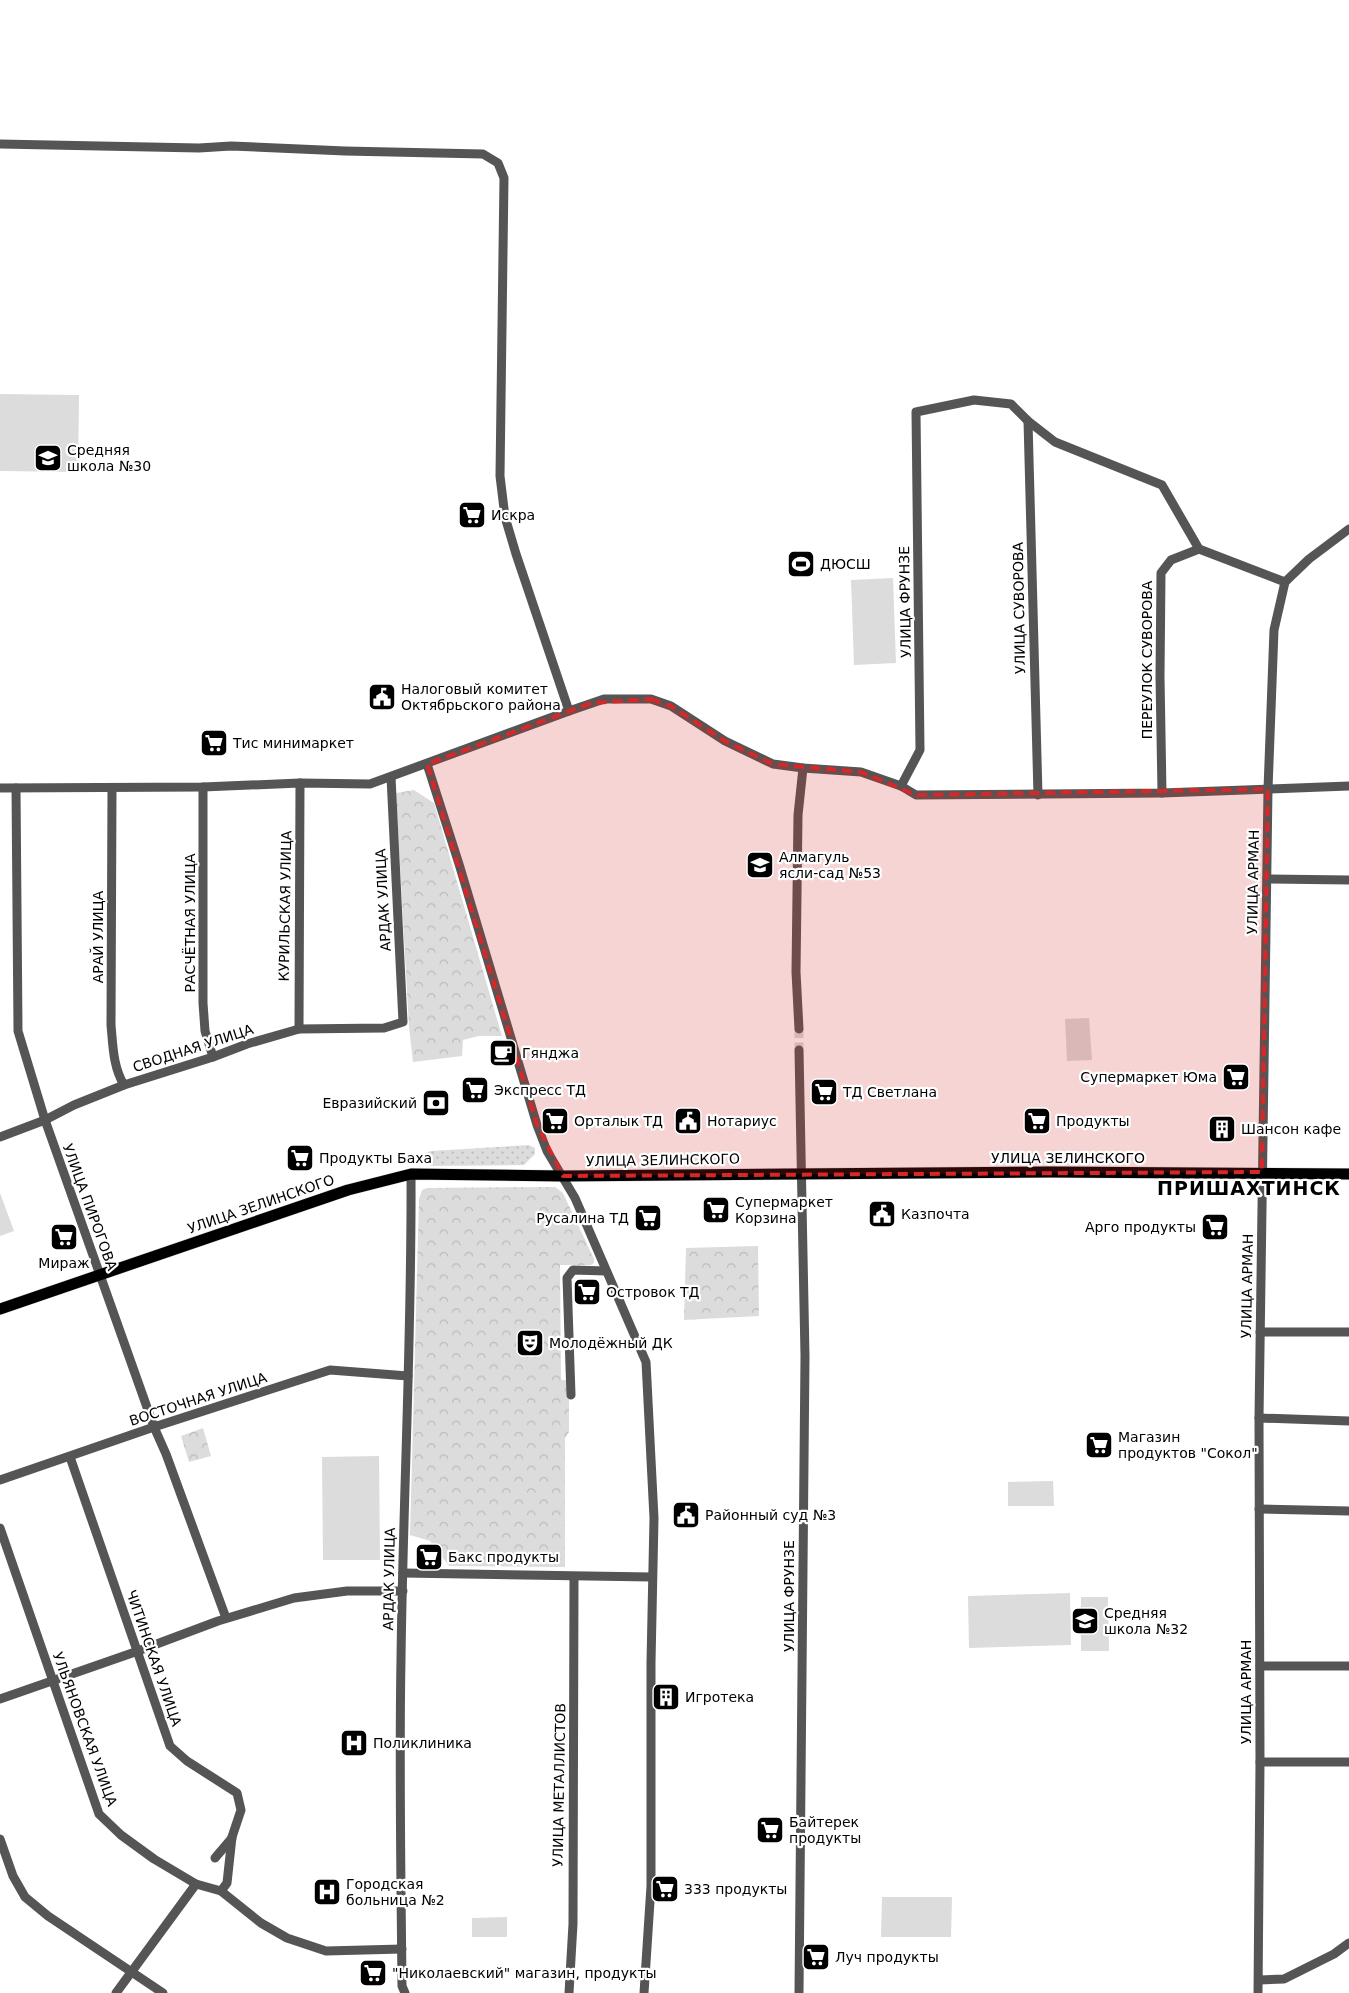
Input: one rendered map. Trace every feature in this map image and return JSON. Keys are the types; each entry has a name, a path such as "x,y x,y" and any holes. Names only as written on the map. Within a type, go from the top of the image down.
{"main road":[{"name":"УЛИЦА ЗЕЛИНСКОГО","path":"0,1309 348,1190 411,1174 563,1176 802,1173 1262,1172 1349,1174"}],"street":[{"path":"0,144 199,148 230,146 483,154 498,163 504,178 500,476 506,517 516,554 569,711"},
{"name":"УЛИЦА ФРУНЗЕ","path":"901,786 920,750 916,412 974,400 1011,404 1028,421"},
{"path":"1028,421 1055,442 1162,484 1198,549 1285,582 1309,559 1349,529"},
{"name":"УЛИЦА СУВОРОВА","path":"1028,421 1038,795"},
{"name":"ПЕРЕУЛОК СУВОРОВА","path":"1162,793 1161,573 1171,560 1198,549"},
{"name":"УЛИЦА АРМАН","path":"1258,1993 1260,1762 1259,1418 1268,789 1274,630 1285,582"},
{"path":"0,788 203,787 300,783 370,784 604,699 652,699 672,706 725,741 773,764 861,772 901,786 916,796 1162,793 1349,786"},
{"path":"426,764 459,864 537,1125 547,1151 576,1198 646,1362 653,1501 651,1886 644,1993"},
{"path":"799,1030 796,972 798,815 803,768"},
{"name":"АРДАК УЛИЦА","path":"391,777 403,1022"},
{"name":"КУРИЛЬСКАЯ УЛИЦА","path":"299,1029 300,783"},
{"name":"РАСЧЁТНАЯ УЛИЦА","path":"203,787 203,1003 205,1031 213,1057"},
{"name":"УЛИЦА ПИРОГОВА","path":"16,788 16,985 18,1030 45,1120 154,1427 166,1454 226,1618"},
{"name":"АРАЙ УЛИЦА","path":"112,788 111,1025 114,1057 118,1075 124,1085"},
{"path":"1267,879 1349,880"},
{"name":"СВОДНАЯ УЛИЦА","path":"0,1137 45,1120 74,1105 124,1085 213,1057 247,1044 299,1029 384,1028 403,1022"},
{"name":"УЛИЦА ФРУНЗЕ","path":"799,1050 805,1356 799,1993"},
{"name":"АРДАК УЛИЦА","path":"404,1990 400,1786 411,1174"},
{"path":"571,1395 567,1278 573,1270 606,1271"},
{"path":"1260,1332 1349,1332"},
{"name":"ВОСТОЧНАЯ УЛИЦА","path":"0,1480 154,1427 330,1370 408,1376"},
{"path":"1259,1418 1349,1421"},
{"name":"ЧИТИНСКАЯ УЛИЦА","path":"70,1457 170,1746 187,1761 237,1793 241,1810 232,1837"},
{"path":"1259,1509 1349,1511"},
{"name":"УЛЬЯНОВСКАЯ УЛИЦА","path":"0,1528 99,1814 121,1835 154,1859 196,1884 221,1891 261,1923 287,1938 326,1951 402,1948"},
{"path":"403,1573 652,1577"},
{"name":"УЛИЦА МЕТАЛЛИСТОВ","path":"569,1993 573,1924 574,1577"},
{"path":"0,1699 226,1618 294,1598 347,1591 403,1591"},
{"path":"1260,1666 1349,1666"},
{"path":"1260,1762 1349,1762"},
{"path":"215,1858 232,1837"},
{"path":"221,1891 227,1883 232,1837"},
{"path":"0,1839 13,1876 25,1897 48,1916 162,1993"},
{"path":"116,1993 196,1884"},
{"path":"1259,1980 1284,1978 1334,1954 1349,1943"}],"highlighted area":[{"path":"651,699 671,706 725,741 773,764 861,772 916,795 1268,789 1262,1172 563,1176 537,1125 427,764 591,703"}],"green space":[{"path":"0,394 79,395 78,472 0,471"},
{"path":"893,578 896,663 854,665 851,580"},
{"path":"414,790 434,803 502,1036 479,1036 463,1040 462,1056 413,1062 409,1027 396,793"},
{"path":"1089,1018 1092,1060 1067,1061 1065,1019"},
{"path":"529,1145 535,1148 535,1154 524,1165 431,1166 424,1161 422,1154 431,1151"},
{"path":"555,1187 563,1193 594,1259 594,1263 591,1265 560,1265 561,1380 569,1380 569,1432 565,1438 565,1567 449,1566 430,1541 410,1535 419,1199 422,1190 427,1188"},
{"path":"0,1193 14,1231 0,1236"},
{"path":"758,1246 759,1316 684,1320 686,1248"},
{"path":"203,1428 211,1456 189,1462 181,1436"},
{"path":"379,1456 380,1560 323,1560 322,1457"},
{"path":"1053,1481 1054,1506 1008,1506 1008,1482"},
{"path":"1070,1593 1071,1645 969,1648 968,1596"},
{"path":"1081,1597 1108,1597 1109,1651 1081,1651"},
{"path":"882,1897 952,1897 951,1937 881,1937"},
{"path":"507,1917 507,1937 472,1937 472,1918"}],"tunnel":[{"path":"799,1029 799,1050"}],"place":[{"name":"Средняя школа №30","path":"48,458"},
{"name":"Искра","path":"472,515"},
{"name":"ДЮСШ","path":"801,564"},
{"name":"Налоговый комитет Октябрьского района","path":"382,697"},
{"name":"Тис минимаркет","path":"214,743"},
{"name":"Алмагуль ясли-сад №53","path":"760,865"},
{"name":"Гянджа","path":"503,1053"},
{"name":"Супермаркет Юма","path":"1236,1077"},
{"name":"Экспресс ТД","path":"475,1090"},
{"name":"ТД Светлана","path":"824,1092"},
{"name":"Евразийский","path":"436,1103"},
{"name":"Орталык ТД","path":"555,1121"},
{"name":"Нотариус","path":"688,1121"},
{"name":"Продукты","path":"1037,1121"},
{"name":"Шансон кафе","path":"1222,1129"},
{"name":"Продукты Баха","path":"300,1158"},
{"name":"Супермаркет Корзина","path":"716,1210"},
{"name":"Казпочта","path":"882,1214"},
{"name":"Русалина ТД","path":"648,1218"},
{"name":"Арго продукты","path":"1215,1227"},
{"name":"Мираж","path":"64,1237"},
{"name":"Островок ТД","path":"587,1292"},
{"name":"Молодёжный ДК","path":"530,1343"},
{"name":"Магазин продуктов \"Сокол\"","path":"1099,1445"},
{"name":"Районный суд №3","path":"686,1515"},
{"name":"Бакс продукты","path":"429,1557"},
{"name":"Средняя школа №32","path":"1085,1621"},
{"name":"Игротека","path":"666,1697"},
{"name":"Поликлиника","path":"354,1743"},
{"name":"Байтерек продукты","path":"770,1830"},
{"name":"333 продукты","path":"665,1889"},
{"name":"Городская больница №2","path":"327,1892"},
{"name":"Луч продукты","path":"816,1957"},
{"name":"\"Николаевский\" магазин, продукты","path":"373,1973"}],"district":[{"name":"ПРИШАХТИНСК","path":"1249,1188"}]}
